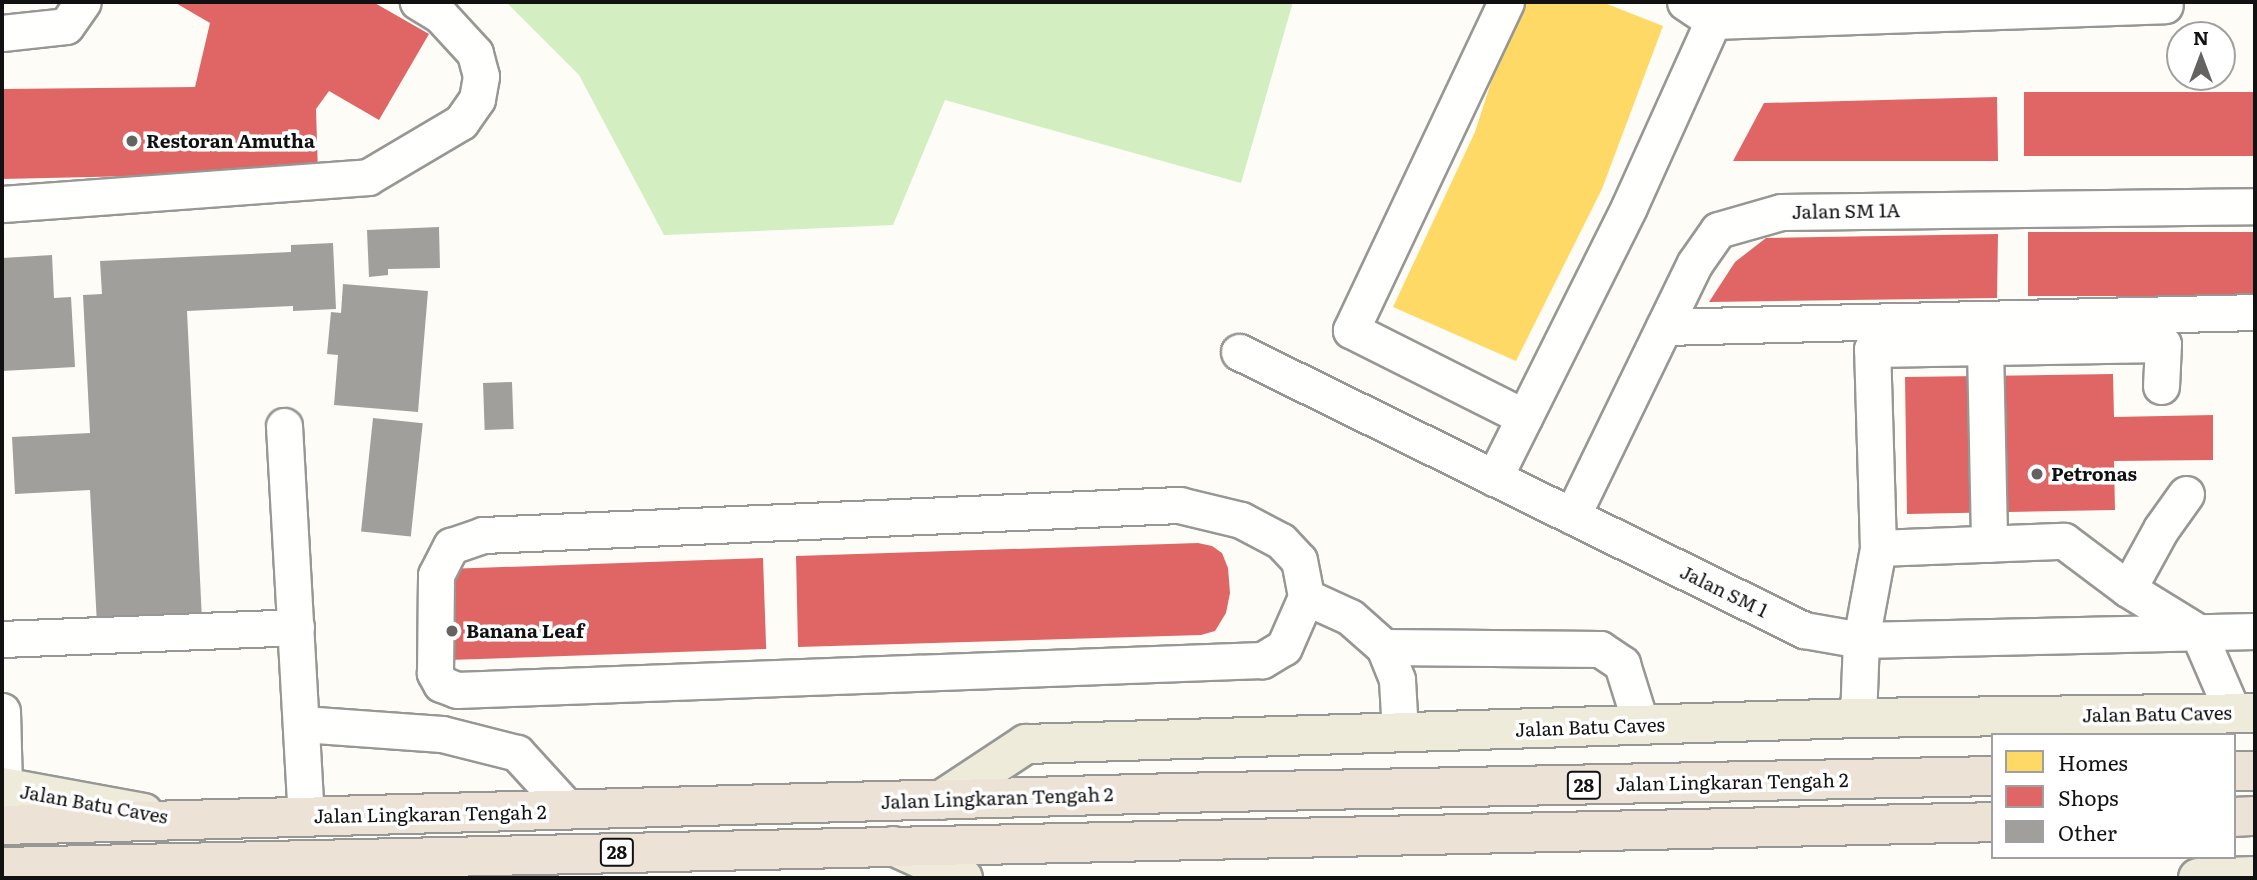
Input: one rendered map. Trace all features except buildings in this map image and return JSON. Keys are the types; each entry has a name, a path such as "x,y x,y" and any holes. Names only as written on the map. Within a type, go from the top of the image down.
{"highway":[{"path":"2236,771 2255,771"},
{"name":"Jalan Lingkaran Tengah 2","path":"2,825 1176,793 1991,776"},
{"path":"2236,817 2255,817"},
{"name":"28","path":"3,869 332,869 893,846 1991,822"}],"main road":[{"name":"Jalan Batu Caves","path":"941,800 1026,744 1858,719 2244,713"},
{"name":"Jalan Batu Caves","path":"3,787 186,820"},
{"path":"893,846 963,878"},
{"path":"2198,878 2255,876"}],"street":[{"path":"2,33 66,26 83,2"},
{"path":"2,204 368,177 461,121 477,99 481,76 475,53 440,15 418,2"},
{"path":"1506,2 1351,330 1524,417"},
{"path":"1685,2 1713,21 1776,10 2165,5"},
{"path":"1494,478 1629,206 1713,21"},
{"name":"Jalan SM 1A","path":"1572,516 1695,262 1718,230 1781,212 2255,206"},
{"path":"1664,327 2255,312"},
{"path":"1858,719 1861,640 1878,548 1872,349 2163,344 2161,386"},
{"path":"1985,347 1989,544"},
{"name":"Jalan SM 1","path":"1239,352 1804,630 1861,640 2255,631"},
{"path":"284,426 306,817"},
{"path":"2128,589 2161,529 2186,494"},
{"path":"1178,505 1241,520 1281,541 1299,560 1306,597 1284,647 1262,660 457,691 441,684 435,673 436,575 451,546 484,535 1178,505"},
{"path":"1878,548 2064,541 2128,589 2198,632 2244,713"},
{"path":"1306,597 1350,617 1384,647 1397,680 1400,732"},
{"path":"2,639 296,627"},
{"path":"1384,647 1600,649 1622,664 1641,725"},
{"path":"2,710 3,787"},
{"path":"302,723 442,734 517,753 569,810"}],"green space":[{"path":"506,2 1293,2 1241,183 945,100 893,225 664,235 579,75"}],"place":[{"name":"Restoran Amutha","path":"132,141"},
{"name":"Petronas","path":"2037,474"},
{"name":"Banana Leaf","path":"452,631"}]}
